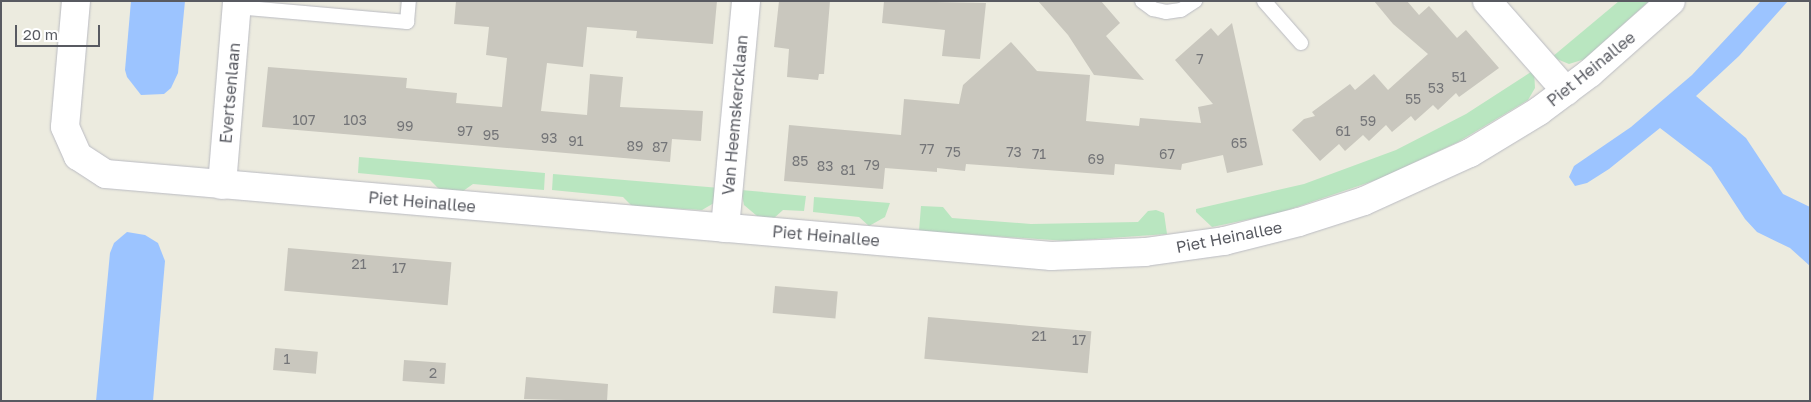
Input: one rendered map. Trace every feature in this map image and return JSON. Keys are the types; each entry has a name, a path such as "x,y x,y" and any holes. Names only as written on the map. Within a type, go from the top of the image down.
{"street":[{"name":"Piet Heinallee","path":"76,1 65,127 78,156 106,174 1051,256 1136,253 1190,246 1299,222 1416,180 1506,132 1566,91 1671,1"},
{"name":"Van Heemskercklaan","path":"725,228 746,1"},
{"path":"1488,1 1566,91"},
{"name":"Evertsenlaan","path":"222,185 237,4"}],"lane":[{"path":"237,4 407,22 409,1"},
{"path":"1142,1 1153,9 1166,12 1181,10 1195,1"},
{"path":"1264,1 1301,43"}],"green space":[{"path":"1619,1 1649,1 1585,59 1569,64 1552,57"},
{"path":"1534,70 1535,88 1528,100 1458,142 1379,179 1279,213 1212,227 1196,212 1196,209 1304,184 1396,150 1466,114"},
{"path":"359,157 545,173 544,190 473,184 463,191 439,189 430,180 358,173"},
{"path":"553,174 720,188 714,203 702,210 632,206 623,197 552,190"},
{"path":"741,190 806,196 804,211 783,210 773,219 757,216 744,205"},
{"path":"814,197 890,203 885,217 869,226 859,217 813,212"},
{"path":"921,206 943,207 952,218 1031,224 1138,222 1148,211 1156,210 1164,213 1167,234 1067,241 919,231"}],"water":[{"path":"131,1 185,1 178,73 171,88 164,94 141,95 127,77 125,70"},
{"path":"1761,1 1788,1 1739,56 1696,96 1746,138 1783,194 1810,207 1810,266 1790,248 1757,232 1745,219 1711,167 1660,128 1609,169 1587,183 1575,186 1569,177 1574,166 1631,127 1692,75"},
{"path":"127,232 145,235 158,243 165,261 153,401 96,401 110,253 114,243"}],"building":[{"path":"456,1 717,1 713,44 636,38 637,31 587,27 583,67 547,63 541,111 587,115 590,74 623,77 620,107 703,111 701,141 672,139 670,162 262,127 268,67 407,78 406,88 457,93 456,103 502,107 507,58 486,55 489,27 454,24"},
{"path":"779,1 830,1 824,74 819,74 818,80 787,77 789,49 774,47"},
{"path":"884,1 986,3 980,59 942,56 945,30 882,23"},
{"path":"1038,1 1101,1 1120,23 1106,36 1144,80 1094,75 1068,35"},
{"path":"1374,1 1407,1 1419,15 1429,6 1457,38 1466,30 1499,68 1459,97 1456,93 1438,110 1433,105 1415,121 1411,116 1392,132 1386,125 1369,141 1363,135 1345,151 1339,144 1320,161 1292,130 1304,119 1315,116 1312,112 1350,84 1355,90 1374,74 1388,90 1428,54 1393,24"},
{"path":"1232,23 1263,165 1227,173 1223,155 1182,164 1181,170 1115,164 1114,175 966,164 965,171 937,168 937,172 885,168 883,189 784,181 789,125 901,135 904,99 959,104 963,85 1011,42 1037,71 1090,75 1086,121 1139,126 1140,118 1201,123 1198,107 1213,104 1175,60 1211,28 1218,36"},
{"path":"288,248 451,262 448,305 284,291"},
{"path":"775,286 838,291 835,318 773,313"},
{"path":"928,317 1091,331 1088,373 924,359"},
{"path":"275,348 318,352 316,374 273,370"},
{"path":"404,360 446,363 444,384 403,381"},
{"path":"526,377 608,384 607,401 524,399"}]}
